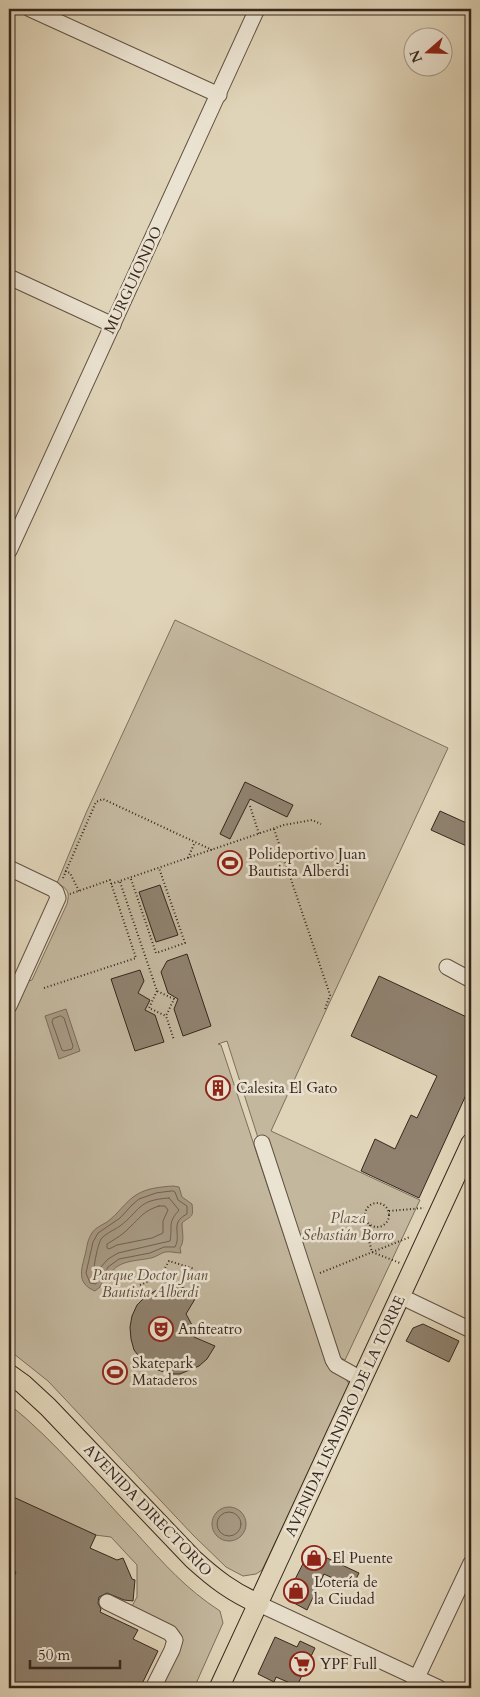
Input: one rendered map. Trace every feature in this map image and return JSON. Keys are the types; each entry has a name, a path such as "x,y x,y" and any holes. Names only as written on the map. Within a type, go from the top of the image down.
{"main road":[{"name":"AVENIDA LISANDRO DE LA TORRE","path":"219,1688 333,1440 364,1380 400,1296 471,1144"},
{"name":"AVENIDA DIRECTORIO","path":"9,1374 48,1407 193,1559 217,1581 259,1604"}],"street":[{"path":"30,9 219,95"},
{"name":"MURGUIONDO","path":"9,551 13,530 113,325 257,9"},
{"path":"9,277 113,325"},
{"path":"9,868 58,895 9,1006"},
{"path":"447,967 471,980"},
{"path":"262,1143 333,1360 336,1365 364,1380"},
{"path":"400,1296 471,1330"},
{"path":"415,1683 471,1563"},
{"path":"106,1602 170,1633 175,1640 153,1688"},
{"name":"AVENIDA DIRECTORIO","path":"259,1604 415,1683 439,1688"}],"path":[{"path":"58,895 66,871 96,802 103,799 212,850"},
{"path":"250,806 259,834"},
{"path":"111,884 274,828 312,820 320,824"},
{"path":"274,828 330,996 325,1009"},
{"path":"188,858 195,842"},
{"path":"131,878 156,953 184,943 159,868"},
{"path":"66,871 70,873 79,890"},
{"path":"44,988 136,958 110,880 58,895"},
{"path":"120,882 157,991 174,1000 166,1016 174,1040"},
{"path":"157,991 149,1008 166,1016"},
{"path":"380,1203 389,1211 389,1219 384,1225 377,1228 370,1225 365,1218 368,1207 372,1204 380,1203"},
{"path":"389,1211 442,1207"},
{"path":"370,1225 368,1236 372,1252"},
{"path":"306,1279 432,1228"},
{"path":"372,1252 414,1268"},
{"path":"140,1285 160,1275 170,1261 195,1269"}],"green space":[{"path":"175,620 448,748 271,1131 420,1200 345,1360 334,1355 260,1144 227,1041 218,1044 221,1045 327,1366 345,1377 350,1386 262,1570 256,1574 243,1576 226,1567 193,1535 48,1381 9,1350 9,1019 26,982 32,980 67,904 67,891 57,883 86,813"},
{"path":"9,1404 59,1450 176,1576 196,1594 220,1611 223,1623 194,1688 168,1688 163,1686 183,1640 178,1631 131,1608 137,1597 137,1565 111,1537 87,1534 9,1496"}],"water":[{"path":"66,1009 80,1051 59,1059 45,1016"},
{"path":"179,1187 182,1197 192,1204 193,1212 182,1223 183,1239 180,1248 181,1253 165,1252 153,1257 122,1264 110,1276 104,1279 100,1287 95,1291 89,1288 82,1279 81,1274 88,1242 93,1231 111,1219 136,1195 149,1189"},
{"path":"229,1507 241,1512 246,1524 241,1536 229,1541 217,1536 212,1524 217,1512"}],"building":[{"path":"245,782 293,805 287,817 250,799 230,839 220,834"},
{"path":"440,811 471,825 471,848 431,830"},
{"path":"160,885 178,935 156,942 139,892"},
{"path":"187,954 211,1026 183,1036 174,1009 178,999 168,993 161,972 167,961"},
{"path":"140,970 144,981 138,993 150,1000 145,1010 155,1015 164,1042 135,1051 111,979"},
{"path":"379,976 471,1019 471,1084 419,1198 361,1171 375,1139 395,1149 411,1115 417,1118 437,1076 351,1036"},
{"name":"Calesita El Gato","path":"214,1078 222,1078 227,1083 225,1094 214,1096 209,1091 209,1083"},
{"name":"Anfiteatro","path":"177,1286 198,1294 186,1314 192,1325 194,1337 215,1346 207,1359 199,1366 180,1374 169,1374 150,1367 141,1359 134,1350 130,1327 137,1305 145,1297 165,1287"},
{"path":"423,1324 459,1341 449,1362 406,1341 413,1328"},
{"path":"9,1495 96,1535 90,1548 117,1560 123,1558 132,1579 135,1580 133,1601 124,1600 107,1593 99,1597 98,1603 101,1609 100,1612 138,1630 133,1639 158,1651 140,1688 9,1688 9,1587 16,1572 9,1569"},
{"path":"310,1550 359,1573 352,1587 324,1574 307,1610 292,1602 288,1593"},
{"path":"275,1637 297,1647 300,1641 315,1648 297,1686 276,1677 274,1682 258,1674"}],"place":[{"name":"Polideportivo Juan Bautista Alberdi","path":"230,863"},
{"name":"Calesita El Gato","path":"218,1088"},
{"name":"Anfiteatro","path":"161,1329"},
{"name":"Skatepark Mataderos","path":"115,1372"},
{"name":"El Puente","path":"314,1558"},
{"name":"Lotería de la Ciudad","path":"296,1591"},
{"name":"YPF Full","path":"302,1664"}],"park label":[{"name":"Plaza Sebastián Borro","path":"348,1226"},
{"name":"Parque Doctor Juan Bautista Alberdi","path":"150,1284"}]}
